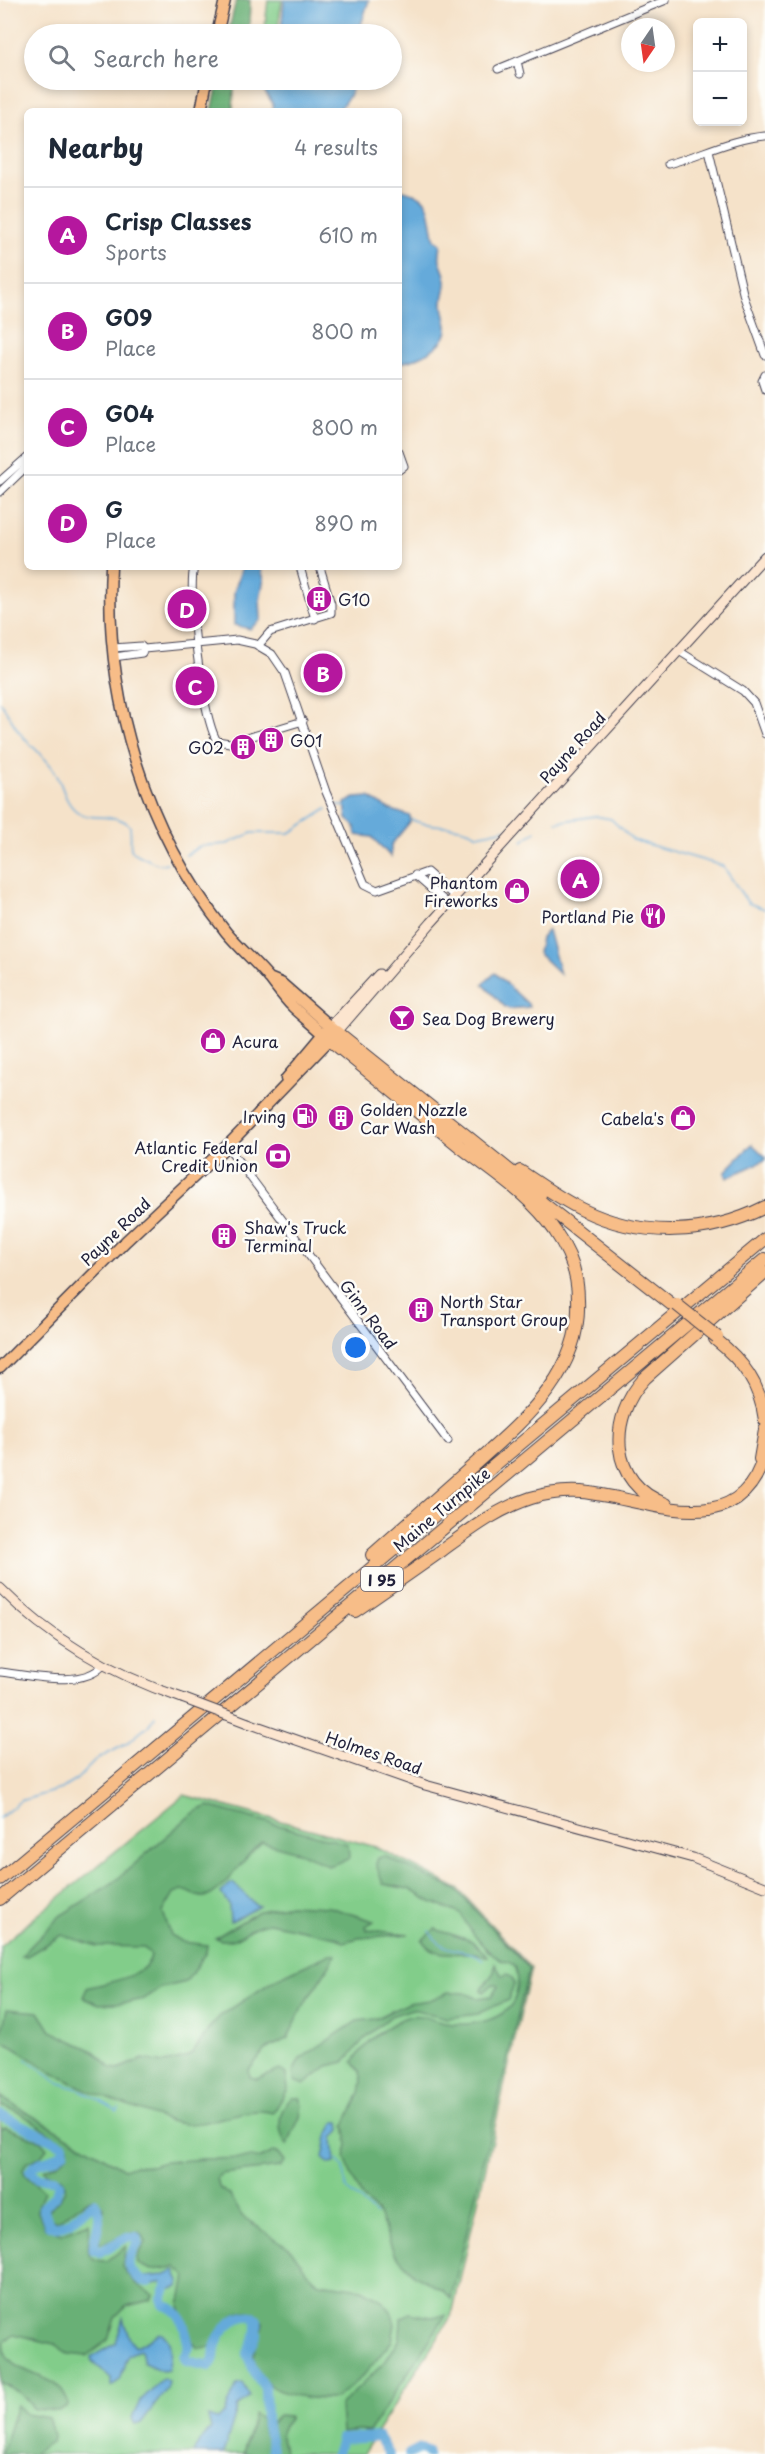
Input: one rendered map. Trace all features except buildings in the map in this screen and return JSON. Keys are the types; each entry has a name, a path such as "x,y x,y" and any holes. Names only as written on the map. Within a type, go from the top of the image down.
{"highway":[{"path":"330,1033 469,1136 716,1338 747,1365 760,1388 765,1405"},
{"path":"261,1661 324,1599 523,1420 553,1384 572,1349 578,1322 578,1295 573,1269 563,1244 548,1221 529,1202 457,1144 330,1033"},
{"path":"469,1136 573,1205 626,1225 657,1230 706,1227 739,1218 765,1207"},
{"path":"457,1144 545,1205 676,1306"},
{"name":"Maine Turnpike","path":"0,1879 765,1239"},
{"name":"Maine Turnpike","path":"0,1899 765,1259"},
{"path":"765,1272 635,1388 622,1412 618,1439 624,1465 640,1487 662,1502 689,1508 715,1504 739,1491 756,1470 764,1444 765,1430"},
{"path":"716,1338 732,1352 753,1379 763,1404 765,1420"},
{"path":"298,1650 482,1522 517,1503 542,1495 569,1491 683,1511 710,1509 734,1498 744,1490 760,1468 765,1453"}],"main road":[{"path":"219,24 225,0"},
{"path":"202,108 205,90"},
{"path":"111,570 113,652 119,698 130,744 144,786 166,836 184,870 214,916 269,978 280,983 330,1033"},
{"name":"Payne Road","path":"0,1368 126,1241 227,1146 278,1092 305,1068 330,1033"}],"street":[{"path":"498,69 666,0"},
{"path":"517,61 520,74"},
{"path":"668,164 709,151 730,141 765,136"},
{"path":"709,151 744,297 765,355"},
{"path":"765,375 762,381 765,390"},
{"path":"0,481 24,460"},
{"path":"0,492 24,469"},
{"name":"Payne Road","path":"330,1033 765,556"},
{"path":"193,570 191,581 203,704 218,742 230,743 303,721"},
{"path":"301,570 315,619"},
{"path":"258,646 270,632 328,616 332,611 321,570"},
{"path":"113,652 142,653 144,649 237,640 258,646 272,654 283,668 326,792 365,884 377,890 424,872 432,874 455,897"},
{"path":"679,651 743,691 754,703 765,734"},
{"path":"415,875 448,904"},
{"name":"Ginn Road","path":"227,1146 448,1441"},
{"name":"Holmes Road","path":"0,1588 39,1623 103,1665 138,1683 425,1785 693,1858 765,1887"},
{"path":"0,1672 74,1679 93,1675 103,1665"}],"green space":[{"path":"236,0 250,0 249,24 230,24"},
{"path":"268,0 282,0 278,24 265,24"},
{"path":"217,90 234,90 233,108 213,108"},
{"path":"184,1795 376,1847 458,1889 531,1968 452,2315 363,2454 0,2454 0,1946"},
{"path":"208,1806 348,1844 349,1859 328,1866 302,1853 262,1842 211,1895 202,1897 182,1890 174,1893 163,1912 171,1935 183,1942 207,1945 206,1952 186,1982 161,1988 144,1999 99,2004 83,1997 87,1988 125,1978 142,1969 148,1963 151,1955 143,1947 97,1946 62,1935 27,1956 21,1956 60,1916 114,1882 192,1814"},
{"path":"384,1856 456,1890 529,1968 451,2299 442,2290 415,2275 394,2253 379,2214 362,2197 351,2175 345,2157 348,2145 345,2125 360,2093 362,2081 360,2072 353,2062 378,2034 410,2016 466,2024 498,2016 512,2003 517,1991 517,1973 513,1965 499,1959 482,1945 461,1914 433,1903 409,1889 383,1884 376,1864 378,1858"},
{"path":"290,1905 329,1907 374,1921 366,1926 367,1930 409,1934 359,1938 343,1942 336,1937 269,1923 255,1927 230,1940 215,1938 259,1911"},
{"path":"435,1929 472,1941 488,1956 433,1950 422,1940"},
{"path":"330,1954 336,1955 302,2008 288,2038 264,2051 249,2070 250,2077 257,2079 280,2070 286,2074 288,2089 273,2113 250,2112 202,2123 173,2122 83,2088 0,2040 7,2009 39,2012 51,2031 94,2051 111,2068 118,2069 143,2059 164,2063 185,2058 193,2053 220,2016 276,1979"},
{"path":"495,1964 502,1976 507,1974 512,1978 514,1984 508,2000 478,2014 447,2018 412,2009 391,2016 364,2039 344,2062 328,2066 304,2085 294,2081 293,2072 300,2059 357,2021 375,2019 408,2003 430,2000 448,1992 465,1993 477,1998 492,1996 498,1986 493,1984 484,1992 481,1990 494,1972"},
{"path":"0,2097 124,2169 135,2165 151,2166 165,2162 261,2158 273,2152 279,2153 285,2161 280,2167 221,2174 217,2178 219,2187 230,2195 242,2216 291,2249 306,2271 319,2283 362,2289 380,2299 391,2311 395,2324 392,2341 363,2376 335,2399 311,2398 285,2393 264,2380 257,2371 254,2358 263,2322 254,2312 245,2311 233,2316 211,2347 198,2348 193,2343 180,2306 186,2276 176,2267 152,2270 138,2264 137,2257 146,2242 140,2233 124,2234 109,2242 99,2243 104,2208 94,2198 57,2221 51,2220 48,2212 62,2196 65,2188 61,2178 43,2170 64,2159 68,2146 20,2113 0,2106"},
{"path":"292,2098 299,2098 302,2105 300,2117 287,2145 281,2134 280,2120 283,2108"},
{"path":"5,2127 41,2141 47,2148 40,2157 26,2163 23,2170 26,2176 44,2191 37,2210 45,2228 62,2233 89,2223 88,2248 92,2258 107,2261 126,2246 122,2267 135,2283 153,2295 151,2300 127,2306 115,2318 108,2340 86,2356 69,2354 54,2344 14,2334 5,2341 8,2358 14,2364 54,2383 61,2389 68,2406 58,2411 34,2409 20,2393 0,2383 0,2128"},
{"path":"410,2313 431,2317 446,2315 369,2432 342,2433 340,2406 385,2362 400,2339 401,2318"},
{"path":"17,2405 26,2414 48,2418 54,2435 52,2441 33,2454 1,2454"},
{"path":"254,2414 261,2419 269,2454 244,2454"},
{"path":"278,2415 289,2416 281,2433 285,2454 276,2454 271,2424"}],"water":[{"path":"284,0 369,0 361,24 282,24"},
{"path":"264,90 351,90 340,108 273,108 273,104"},
{"path":"402,190 419,195 428,205 435,240 441,244 440,261 446,283 443,306 446,333 437,346 414,359 402,362"},
{"path":"241,570 261,570 264,579 260,599 261,620 250,629 234,625 234,592"},
{"path":"369,797 389,809 410,816 410,822 391,845 391,857 372,837 356,835 355,826 347,819 345,803 355,798"},
{"path":"548,930 560,974 538,953 541,938"},
{"path":"495,973 529,1007 509,1009 505,1007 483,984"},
{"path":"752,1144 765,1156 765,1160 727,1178 725,1172"},
{"path":"232,1882 259,1906 230,1922 229,1905 221,1893"},
{"path":"335,2122 340,2122 341,2130 333,2138 335,2163 329,2164 323,2158 327,2137"},
{"path":"175,2270 180,2281 178,2287 163,2292 164,2282 148,2285 138,2278 163,2275"},
{"path":"123,2318 129,2338 135,2347 160,2333 168,2339 169,2365 168,2370 162,2371 144,2363 141,2350 134,2352 125,2360 120,2380 111,2386 111,2378 92,2361 91,2357 116,2343"},
{"path":"163,2379 169,2382 167,2389 141,2423 135,2425 132,2418 140,2401"},
{"path":"242,2383 250,2397 238,2406 223,2454 193,2454 200,2440 211,2429 208,2417 218,2419 225,2412 237,2384"}],"waterway":[{"path":"0,702 20,733 54,770 68,802 75,810 89,816 124,821 130,826 132,851 156,863 167,863"},
{"path":"337,805 346,807"},
{"path":"186,855 200,846 227,844 252,833 290,833 327,809"},
{"path":"557,822 595,816 611,819 633,840 723,866 748,903 765,909"},
{"path":"412,820 462,828 478,835 505,829"},
{"path":"523,841 536,831"},
{"path":"0,1818 20,1801 61,1789 76,1780 96,1760 126,1744 148,1726 155,1716"},
{"path":"429,1931 442,1945 478,1956 483,1960"},
{"path":"26,2059 60,2083 83,2091 118,2111 119,2108"},
{"path":"0,2115 63,2145 64,2151 60,2155 37,2164 30,2171 37,2178 54,2179 59,2184 56,2194 43,2208 49,2225 62,2226 94,2203 99,2214 94,2250 100,2252 127,2237 136,2237 138,2243 128,2264 139,2279 149,2282"},
{"path":"336,2159 344,2168 346,2188 376,2215"},
{"path":"169,2279 162,2299 164,2305 180,2316 189,2347 184,2357 186,2361 209,2366 213,2360 217,2342 229,2325 246,2316 252,2316 257,2320 257,2334 247,2354 256,2375 265,2388 266,2421 273,2454"},
{"path":"336,2454 341,2439 379,2437 389,2454"},
{"path":"409,2454 421,2448 427,2450 428,2454"}],"place":[{"name":"G10","path":"319,599"},
{"name":"G","path":"187,609"},
{"name":"G09","path":"323,673"},
{"name":"G04","path":"195,686"},
{"name":"G01","path":"271,740"},
{"name":"G02","path":"243,747"},
{"name":"Crisp Classes","path":"580,879"},
{"name":"Phantom Fireworks","path":"517,891"},
{"name":"Portland Pie","path":"653,916"},
{"name":"Sea Dog Brewery","path":"402,1018"},
{"name":"Acura","path":"213,1041"},
{"name":"Irving","path":"305,1116"},
{"name":"Golden Nozzle Car Wash","path":"341,1118"},
{"name":"Cabela's","path":"683,1118"},
{"name":"Atlantic Federal Credit Union","path":"278,1156"},
{"name":"Shaw's Truck Terminal","path":"224,1236"},
{"name":"North Star Transport Group","path":"421,1310"}]}
